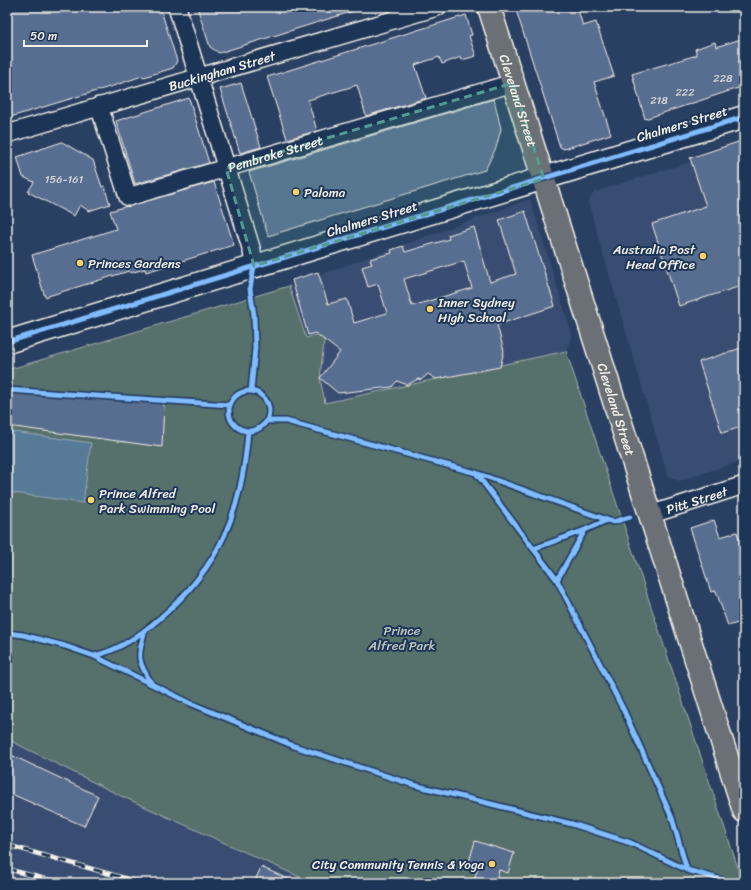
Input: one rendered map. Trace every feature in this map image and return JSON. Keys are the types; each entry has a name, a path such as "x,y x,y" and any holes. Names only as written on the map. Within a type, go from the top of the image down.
{"main road":[{"name":"Cleveland Street","path":"489,7 744,811"},
{"name":"Chalmers Street","path":"7,342 744,117"}],"street":[{"path":"177,7 252,251 254,266"},
{"name":"Buckingham Street","path":"7,134 198,76 438,7"},
{"name":"Pembroke Street","path":"99,106 128,197 514,83"},
{"name":"Pitt Street","path":"650,515 744,485"}],"highlighted area":[{"path":"513,83 544,179 254,266 226,168"}],"shaded area":[{"path":"744,145 744,460 679,481 668,476 588,202 594,192"},
{"name":"Inner Sydney High School","path":"530,199 572,335 566,351 325,403 320,378 325,332 306,338 289,286"},
{"path":"7,431 91,443 83,503 7,492"},
{"path":"7,739 119,795 313,883 7,883"}],"green space":[{"name":"Prince Alfred Park","path":"289,286 306,338 325,332 320,378 325,403 566,351 743,883 313,883 119,795 7,739 7,370"}],"building":[{"path":"7,7 160,7 177,61 173,68 144,77 142,76 7,118"},
{"path":"197,7 356,7 357,10 219,53 210,47"},
{"path":"515,7 577,7 583,26 596,22 614,76 594,82 611,134 564,149 560,147"},
{"path":"466,15 472,35 469,36 476,56 462,60 461,57 442,64 439,57 415,65 426,98 366,116 357,85 308,100 317,131 287,139 267,77"},
{"path":"744,38 744,86 645,119 632,74 697,55 695,49 715,42 716,47"},
{"path":"241,83 261,147 240,153 220,89"},
{"path":"189,98 209,163 135,184 116,121"},
{"path":"494,99 501,129 496,148 485,170 268,236 249,172"},
{"name":"Australia Post Head Office","path":"744,140 744,285 679,306 652,224 706,206 690,158"},
{"path":"62,142 93,160 102,187 104,186 110,204 89,211 80,205 74,216 28,192 34,182 23,177 17,157"},
{"path":"214,182 234,245 146,272 145,269 130,273 129,271 45,297 32,255 116,229 110,211"},
{"name":"Inner Sydney High School","path":"525,211 555,306 497,325 504,351 500,367 436,379 428,374 421,380 418,379 407,385 397,381 392,387 338,393 320,378 340,352 315,333 308,335 292,280 318,272 328,304 347,299 354,323 387,313 378,284 368,287 362,267 372,264 370,259 392,253 391,250 403,246 405,252 449,239 448,235 474,227 490,282 516,274 499,220","holes":["464,261 472,288 412,306 404,279"]},
{"path":"744,347 744,426 722,433 699,362"},
{"path":"7,393 164,403 162,447 7,426"},
{"path":"714,520 720,537 737,532 744,555 744,621 728,626 716,591 711,592 690,528"},
{"path":"7,753 98,796 84,826 7,792"},
{"name":"City Community Tennis & Yoga","path":"475,841 514,853 508,873 499,870 495,883 473,883 479,865 469,862"},
{"path":"261,867 297,883 254,883"}],"railway":[{"path":"7,845 142,883"},
{"path":"7,869 61,883"}],"cycle path":[{"path":"7,342 744,117"},
{"path":"251,391 255,348 254,315 250,289 254,266"},
{"path":"7,390 230,405"},
{"path":"253,391 260,394 266,400 269,411 268,419 260,428 253,431 245,431 238,428 230,419 229,407 232,400 241,392 253,391"},
{"path":"267,421 286,421 476,473 557,580 624,711 672,818 687,870"},
{"path":"94,656 112,650 128,642 144,631 180,599 198,579 213,557 234,512 245,460 248,431"},
{"path":"476,473 613,522 630,517"},
{"path":"557,580 585,530 607,520"},
{"path":"533,549 585,530"},
{"path":"145,630 140,658 143,670 152,684"},
{"path":"7,633 23,635 65,646 94,656 190,703 294,746 414,785 572,824 631,843 687,870 733,883"}],"place":[{"name":"Paloma","path":"296,192"},
{"name":"Australia Post Head Office","path":"703,256"},
{"name":"Princes Gardens","path":"80,263"},
{"name":"Inner Sydney High School","path":"430,309"},
{"name":"Prince Alfred Park Swimming Pool","path":"91,500"},
{"name":"City Community Tennis & Yoga","path":"492,864"}]}
